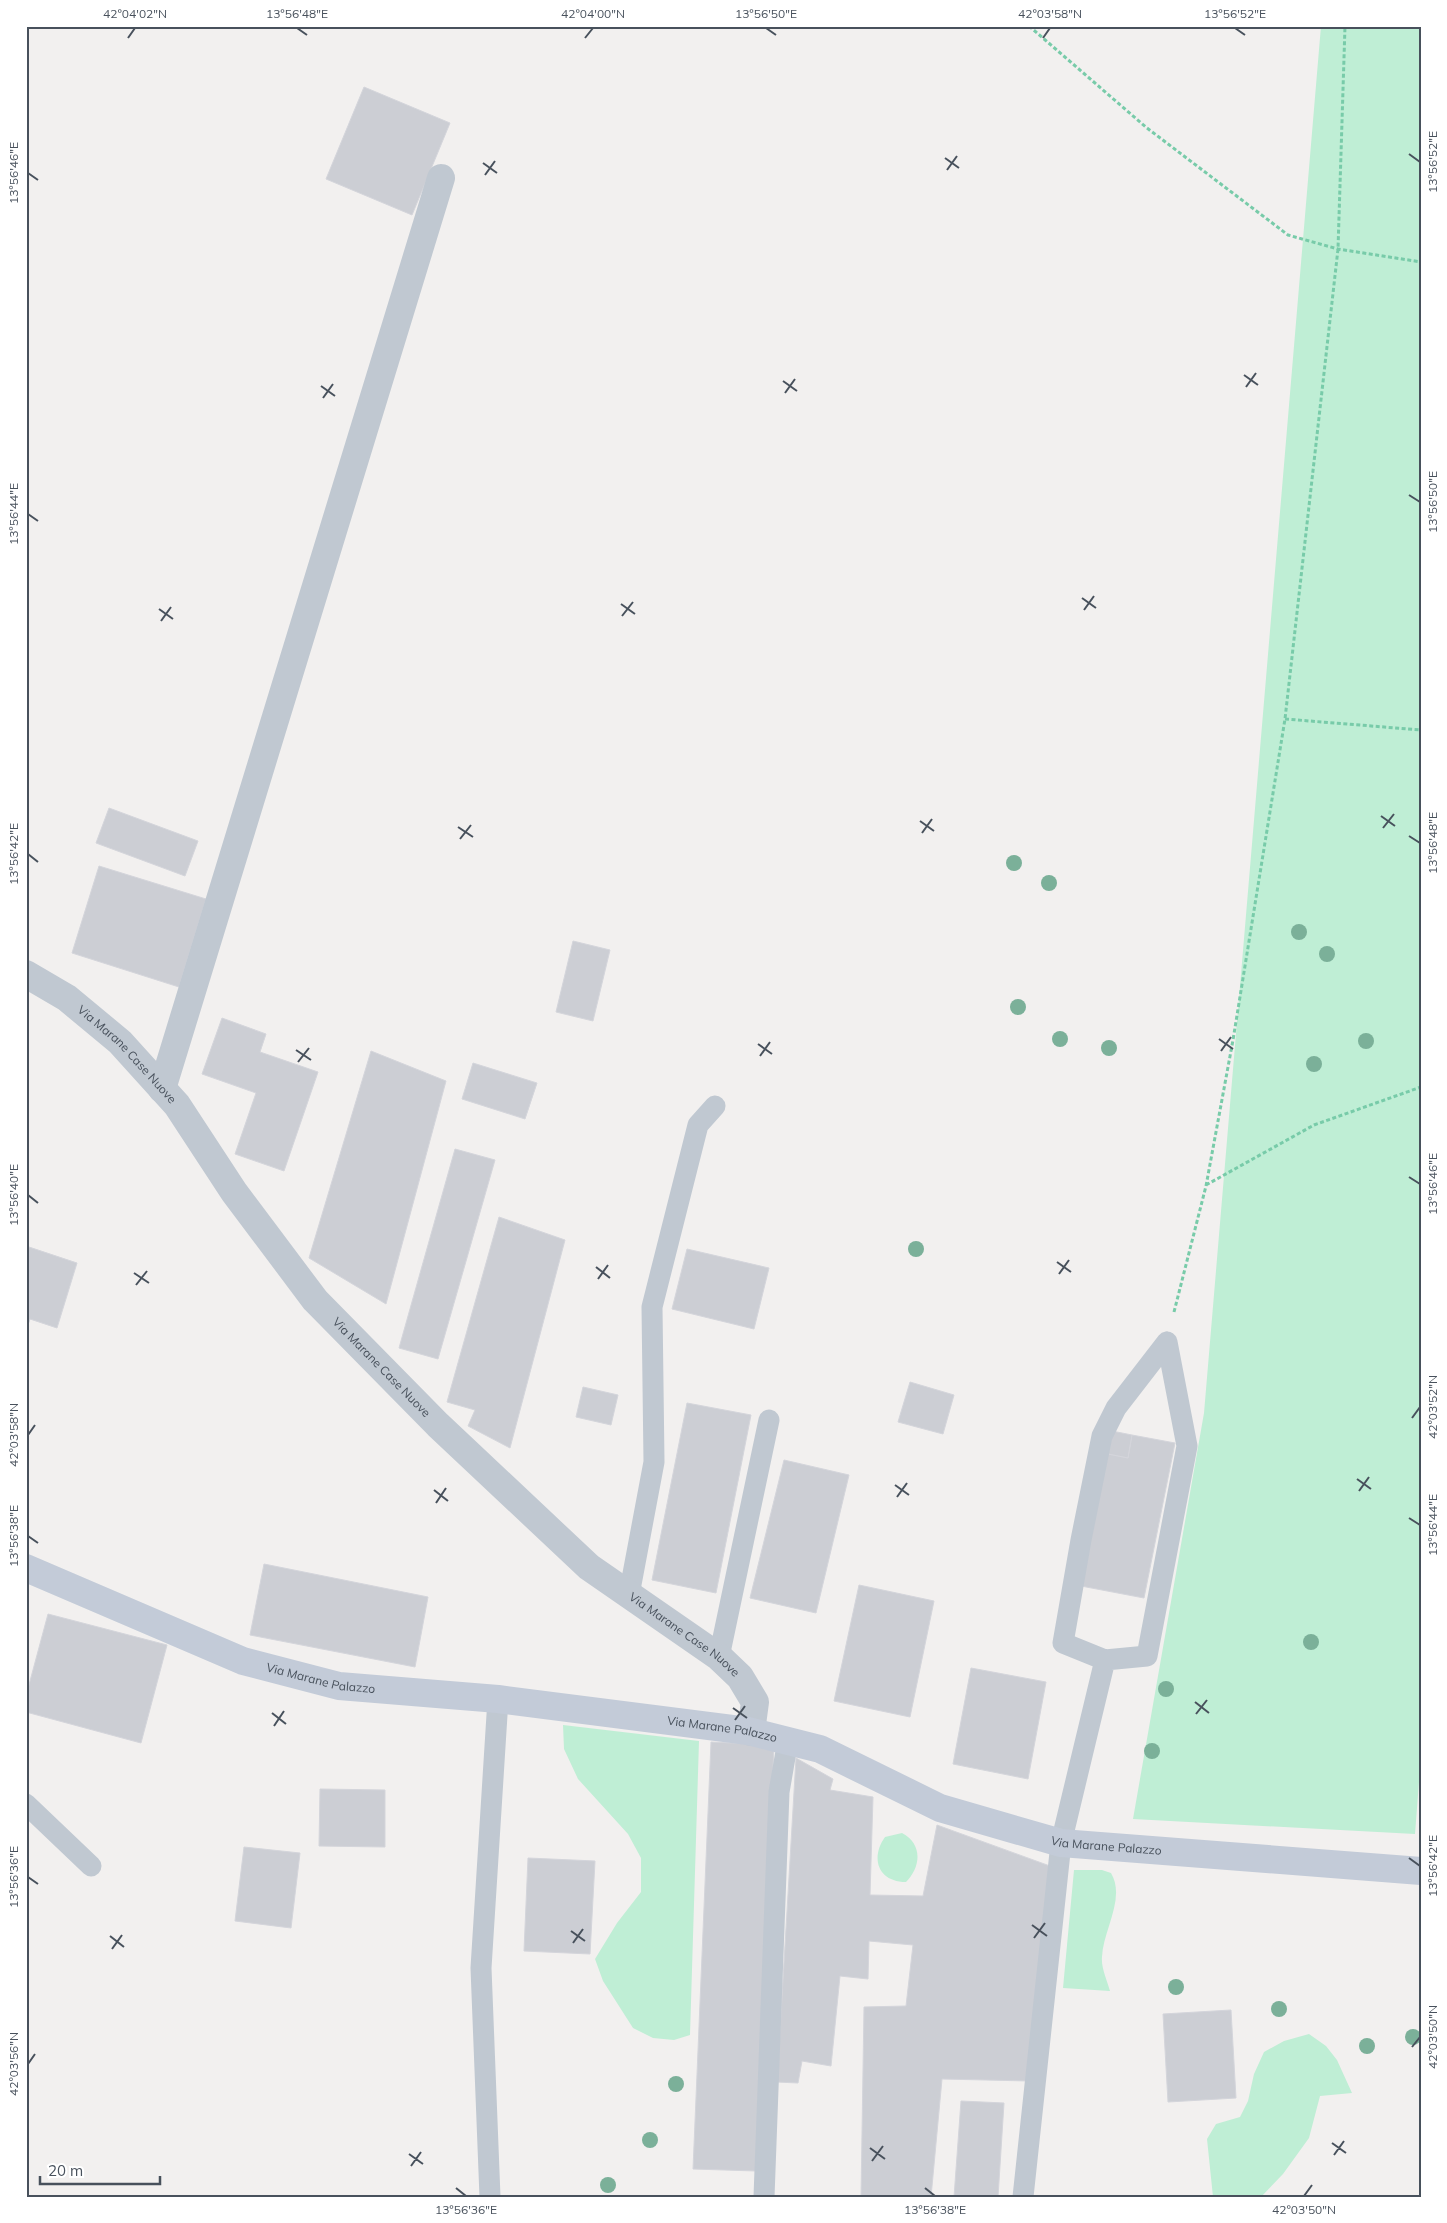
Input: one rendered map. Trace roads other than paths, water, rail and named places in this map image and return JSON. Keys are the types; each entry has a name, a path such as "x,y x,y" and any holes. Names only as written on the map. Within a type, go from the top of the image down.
{"main road":[{"name":"Via Marane Palazzo","path":"26,1568 243,1662 339,1686 498,1699 751,1732 788,1740 820,1749 940,1808 1061,1843 1421,1871"}],"street":[{"path":"162,1088 441,178"},
{"name":"Via Marane Case Nuove","path":"26,974 67,998 120,1042 177,1106 234,1192 315,1300 438,1425 589,1567 719,1657 740,1677 755,1702 751,1732"}],"lane":[{"path":"629,1595 654,1462 652,1307 698,1125 715,1106"},
{"path":"1167,1342 1187,1446 1149,1646 1147,1656 1105,1660 1063,1643 1081,1540 1102,1436 1116,1408 1167,1342"},
{"path":"719,1657 769,1420"},
{"path":"1023,2197 1061,1843 1105,1660"},
{"path":"490,2197 481,1968 498,1699"},
{"path":"764,2197 779,1792 788,1740"},
{"path":"26,1804 91,1866"}]}
